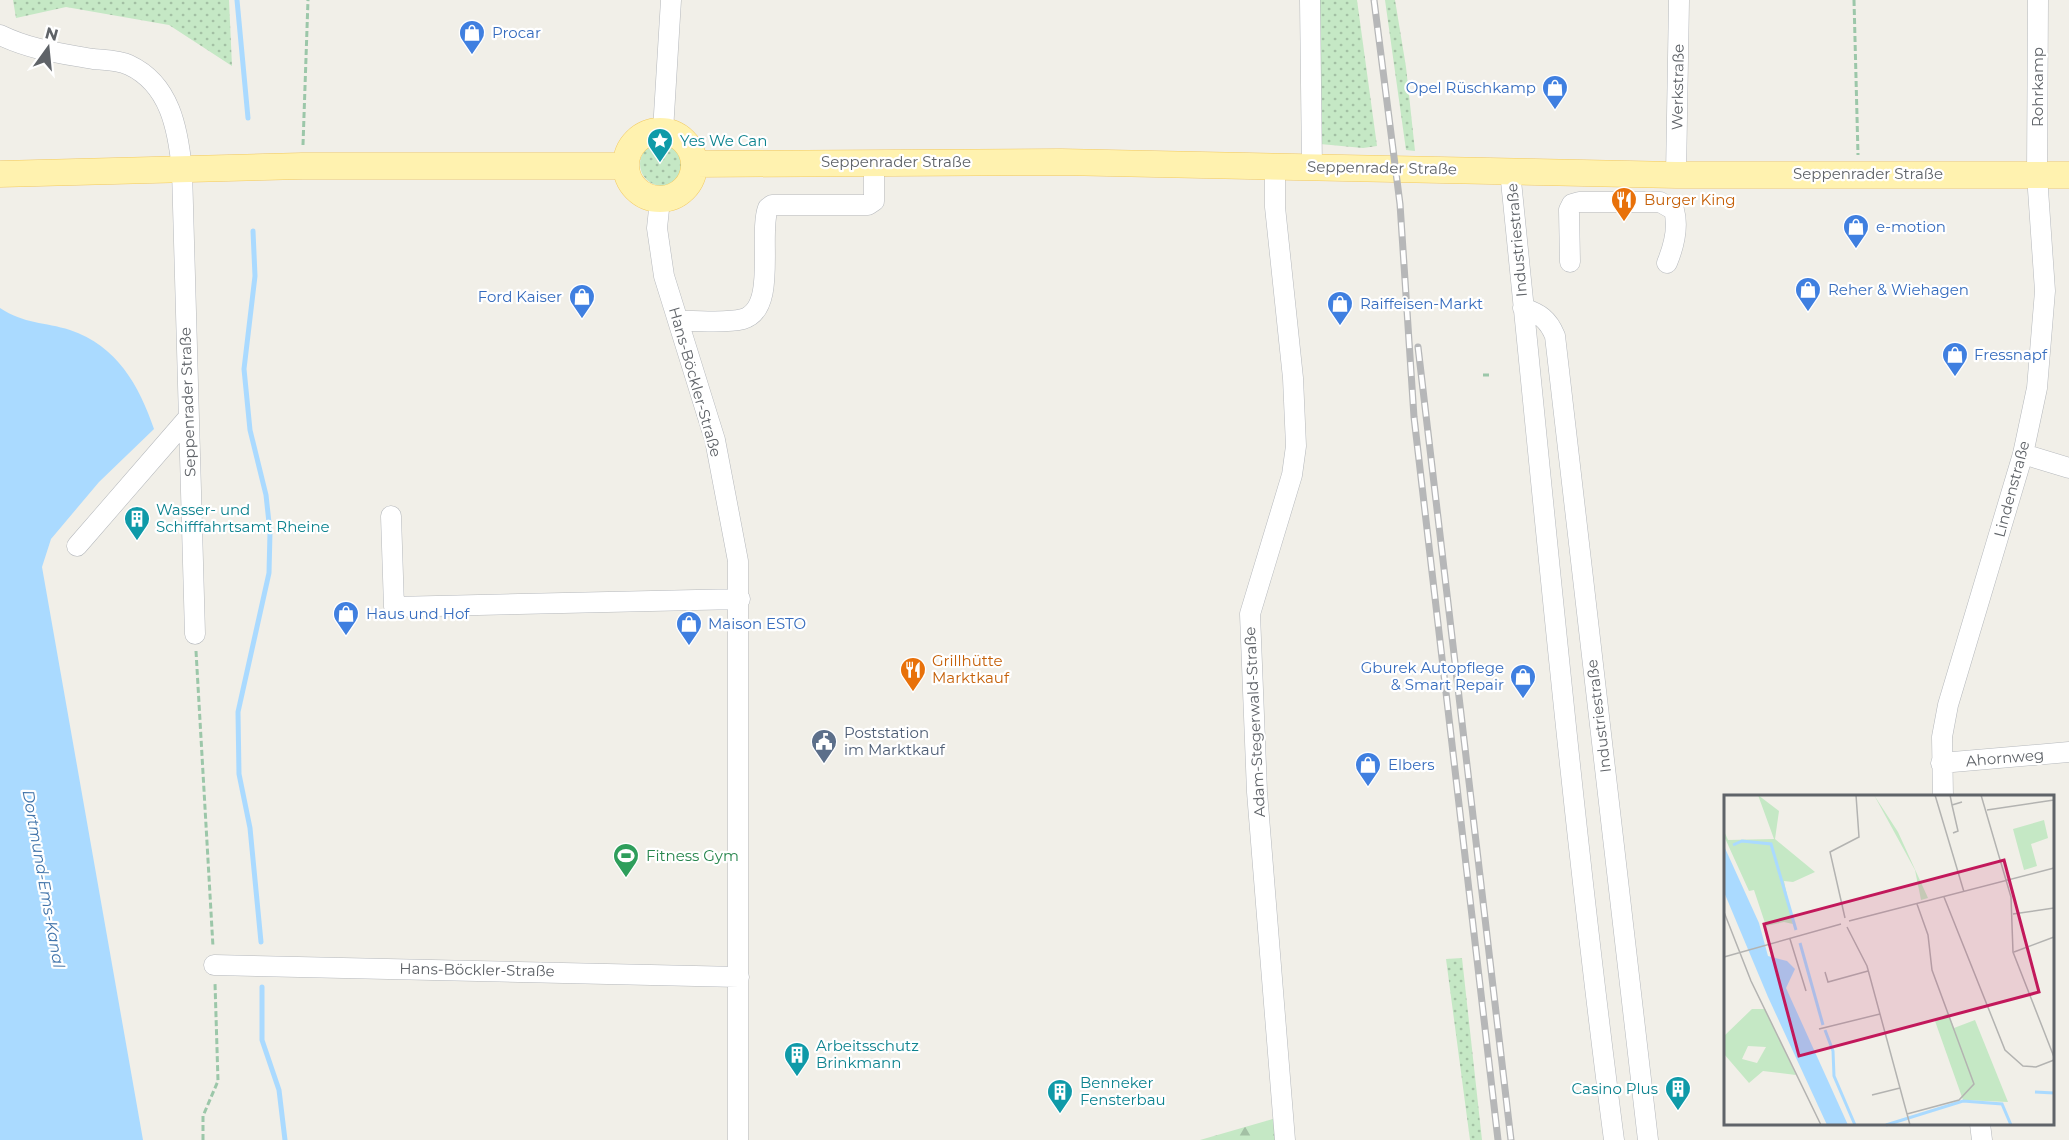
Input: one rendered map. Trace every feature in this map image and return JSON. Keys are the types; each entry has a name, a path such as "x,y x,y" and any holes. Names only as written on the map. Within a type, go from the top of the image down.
{"main road":[{"path":"663,131 675,134 685,142 692,152 695,165 692,178 685,190 674,197 660,200 646,197 635,190 627,178 624,166 628,150 637,139 649,132 663,131"},
{"name":"Seppenrader Straße","path":"695,165 1061,162 1676,175 2069,175"},
{"path":"0,174 302,166 624,166"}],"street":[{"path":"663,131 671,0"},
{"path":"1310,0 1312,167"},
{"name":"Werkstraße","path":"1676,175 1679,0"},
{"name":"Rohrkamp","path":"2037,175 2038,0"},
{"name":"Seppenrader Straße","path":"0,35 26,48 128,65 158,87 170,109 180,145 182,170 195,634"},
{"path":"678,321 741,319 754,312 763,292 768,208 772,205 868,205 874,201 874,162"},
{"name":"Adam-Stegerwald-Straße","path":"1275,167 1275,207 1293,378 1296,446 1292,474 1250,614 1257,792 1285,1140"},
{"name":"Industriestraße","path":"1510,171 1588,939 1614,1140"},
{"name":"Lindenstraße","path":"1943,795 1942,738 1948,705 2023,454 2037,388 2045,291 2037,175"},
{"name":"Hans-Böckler-Straße","path":"660,200 658,251 715,440 738,561 740,599 738,1140"},
{"path":"1570,262 1569,210 1572,204 1579,202 1660,202 1668,205 1676,217 1675,245 1667,263"},
{"name":"Industriestraße","path":"1523,308 1541,315 1550,324 1554,336 1648,1140"},
{"path":"77,546 188,418"},
{"path":"2023,454 2069,468"},
{"path":"391,516 394,608 740,599"},
{"name":"Ahornweg","path":"1941,763 2069,752"},
{"name":"Hans-Böckler-Straße","path":"214,964 739,977"},
{"path":"1980,1125 1982,1140"}],"path":[{"path":"302,166 309,0"},
{"path":"1854,0 1859,174"},
{"path":"1483,375 1492,375"},
{"path":"195,634 214,964 218,1081 203,1116 203,1140"}],"green space":[{"path":"13,0 229,0 232,66 169,25 66,7 16,18"},
{"path":"1319,0 1357,0 1377,146 1363,148 1320,144"},
{"path":"1385,0 1395,0 1406,67 1415,151 1406,150"},
{"path":"662,142 678,148 684,164 678,180 662,186 646,180 640,164 646,148"},
{"path":"1462,958 1482,1140 1470,1140 1446,959"},
{"path":"1290,1114 1293,1140 1200,1140"}],"water":[{"name":"Dortmund-Ems-Kanal","path":"0,308 26,320 70,330 101,346 124,369 133,383 154,429 99,482 51,539 42,567 143,1140 0,1140"}],"waterway":[{"path":"237,0 248,118"},
{"path":"253,231 255,276 244,369 250,430 266,495 270,532 269,573 238,712 239,774 250,828 261,942"},
{"path":"262,987 262,1040 279,1090 285,1140"}],"railway":[{"path":"1374,0 1400,204 1414,417 1498,1140"},
{"path":"1418,347 1511,1140"}],"place":[{"name":"Procar","path":"472,56"},
{"name":"Opel Rüschkamp","path":"1555,111"},
{"name":"Yes We Can","path":"660,164"},
{"name":"Burger King","path":"1624,223"},
{"name":"e-motion","path":"1856,250"},
{"name":"Reher & Wiehagen","path":"1808,313"},
{"name":"Ford Kaiser","path":"582,320"},
{"name":"Raiffeisen-Markt","path":"1340,327"},
{"name":"Fressnapf","path":"1955,378"},
{"name":"Wasser- und Schifffahrtsamt Rheine","path":"137,542"},
{"name":"Haus und Hof","path":"346,637"},
{"name":"Maison ESTO","path":"689,647"},
{"name":"Grillhütte Marktkauf","path":"913,693"},
{"name":"Gburek Autopflege & Smart Repair","path":"1523,700"},
{"name":"Poststation im Marktkauf","path":"824,765"},
{"name":"Elbers","path":"1368,788"},
{"name":"Fitness Gym","path":"626,879"},
{"name":"Arbeitsschutz Brinkmann","path":"797,1078"},
{"name":"Casino Plus","path":"1678,1112"},
{"name":"Benneker Fensterbau","path":"1060,1115"}]}
